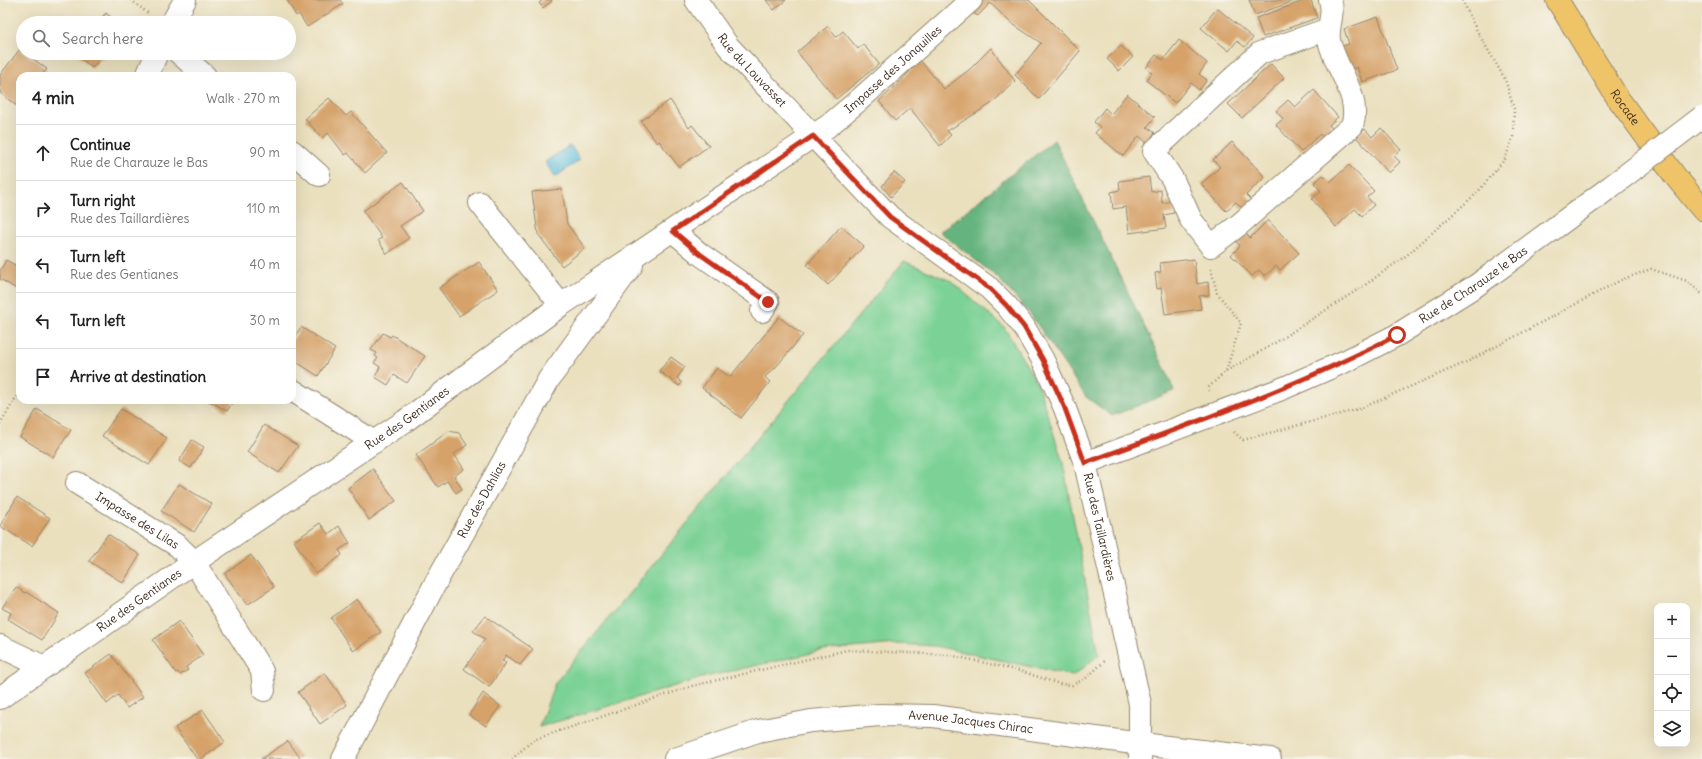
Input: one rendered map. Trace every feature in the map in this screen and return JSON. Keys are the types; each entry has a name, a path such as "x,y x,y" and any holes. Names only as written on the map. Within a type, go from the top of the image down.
{"main road":[{"name":"Rocade","path":"1557,0 1617,97 1675,176 1702,209"}],"street":[{"path":"168,16 185,0"},
{"name":"Rue du Louvasset","path":"696,0 728,46 813,136"},
{"name":"Impasse des Jonquilles","path":"813,136 858,101 971,0"},
{"path":"1329,29 1260,53 1154,151 1173,180 1191,220 1211,246 1240,224 1352,126 1356,115 1353,102 1329,40 1332,7 1330,0"},
{"path":"149,72 154,60"},
{"path":"187,60 200,72"},
{"name":"Rue de Charauze le Bas","path":"1085,463 1284,388 1348,360 1397,335 1477,285 1609,188 1702,117"},
{"name":"Rue des Gentianes","path":"0,698 194,562 374,442 561,306 813,136"},
{"name":"Rue des Taillardières","path":"813,136 890,217 989,288 1006,305 1024,327 1043,360 1064,406 1085,463 1140,704 1141,752"},
{"path":"296,154 320,175"},
{"path":"480,203 561,306"},
{"path":"673,231 700,254 768,302 762,311"},
{"name":"Rue des Dahlias","path":"343,759 436,582 548,379 641,252"},
{"path":"296,393 374,442"},
{"name":"Impasse des Lilas","path":"77,483 178,546 194,562 262,671 264,690"},
{"path":"0,646 44,667"},
{"name":"Avenue Jacques Chirac","path":"675,759 758,731 811,720 880,715 934,716 1141,752 1270,759"}],"path":[{"path":"131,0 155,16"},
{"path":"1211,246 1211,275 1217,293 1241,323 1226,371"},
{"path":"0,424 16,398"},
{"path":"512,759 533,740 692,686 847,650 950,655 1020,671 1060,684 1072,686 1085,679 1106,659"}],"green space":[{"path":"1054,140 1167,373 1174,391 1112,416 1086,397 1031,315 997,277 940,232"},
{"path":"904,261 951,281 1004,327 1038,385 1063,463 1099,655 1073,676 935,646 895,644 821,651 705,677 539,727 555,683"}],"water":[{"path":"570,145 580,160 555,177 545,162"}],"building":[{"path":"287,0 340,0 343,4 307,27 299,14 296,16"},
{"path":"543,0 552,1 543,8 539,3"},
{"path":"766,0 786,0 774,10"},
{"path":"981,0 1029,0 1080,51 1039,99 1015,75 1041,43 1011,23 990,3 978,16 970,11"},
{"path":"1249,0 1297,0 1255,15"},
{"path":"1306,0 1311,0 1317,18 1263,37 1256,18"},
{"path":"1217,8 1253,38 1245,47 1237,41 1229,51 1201,28"},
{"path":"1378,17 1397,70 1362,82 1357,67 1347,71 1339,47 1349,44 1344,29"},
{"path":"828,26 836,37 843,31 858,49 863,44 879,64 836,99 797,52"},
{"path":"1179,40 1207,63 1199,74 1207,80 1199,90 1191,83 1175,103 1146,80 1152,73 1146,68 1156,55 1163,60"},
{"path":"1121,46 1133,57 1119,71 1107,59"},
{"path":"991,48 1015,81 991,104 947,131 951,135 940,146 910,108 895,121 879,101 898,84 920,60 944,89 970,69"},
{"path":"16,54 16,60 35,60 47,69 44,72 16,72 16,105 0,93 0,75"},
{"path":"83,60 99,60 92,68"},
{"path":"1271,64 1284,78 1242,118 1228,104"},
{"path":"1314,90 1338,117 1329,125 1336,133 1327,141 1320,134 1301,152 1276,125 1283,119 1276,111 1288,100 1295,107"},
{"path":"1127,94 1155,117 1147,127 1155,133 1147,143 1139,136 1123,156 1095,133 1100,127 1094,122 1105,108 1111,114"},
{"path":"329,98 346,116 351,112 387,153 365,173 348,153 345,155 328,133 322,138 305,119"},
{"path":"670,100 689,128 692,125 709,146 679,167 659,141 657,143 641,121"},
{"path":"1381,128 1401,150 1394,156 1400,162 1389,173 1356,137 1365,129 1372,137"},
{"path":"1232,142 1265,177 1246,195 1253,202 1244,210 1236,202 1226,211 1201,184 1220,167 1213,160"},
{"path":"1349,165 1374,191 1367,197 1374,205 1362,216 1355,209 1336,227 1312,199 1321,191 1314,183 1323,175 1330,182"},
{"path":"894,172 905,182 891,197 882,186"},
{"path":"1149,177 1151,192 1161,190 1162,203 1173,201 1174,213 1164,215 1166,228 1129,233 1126,207 1113,209 1111,192 1120,190 1119,181"},
{"path":"403,182 423,211 400,226 409,238 387,254 378,240 382,238 363,211"},
{"path":"562,189 567,224 585,248 562,266 538,234 532,192"},
{"path":"1268,220 1299,253 1280,270 1276,266 1265,276 1259,270 1252,276 1231,255 1240,246 1234,239 1243,230 1250,238"},
{"path":"841,226 864,246 828,285 807,265"},
{"path":"1194,259 1197,284 1208,282 1209,295 1199,296 1201,309 1165,314 1161,288 1157,289 1155,273 1161,272 1160,263"},
{"path":"6,260 16,265 16,289 0,279 0,271"},
{"path":"479,262 498,290 459,316 439,288"},
{"path":"779,317 803,335 776,367 765,377 770,382 741,418 702,388 717,368 730,377"},
{"path":"301,327 335,349 318,376 296,362 296,335"},
{"path":"383,333 390,337 392,335 425,356 407,383 394,375 388,385 375,377 380,367 374,363 378,358 375,356 377,353 371,350"},
{"path":"671,357 685,367 677,378 682,383 679,386 659,371"},
{"path":"215,404 231,404 227,411"},
{"path":"37,409 71,430 53,457 20,437"},
{"path":"121,409 167,438 149,465 102,436"},
{"path":"264,425 298,446 279,473 247,452"},
{"path":"449,431 459,433 467,445 454,454 464,469 454,476 462,489 456,493 447,481 438,487 416,455"},
{"path":"192,440 204,447 191,468 179,461"},
{"path":"373,469 396,501 369,520 348,488"},
{"path":"179,484 212,504 194,532 161,511"},
{"path":"17,497 50,518 32,546 0,526"},
{"path":"320,523 328,534 339,526 350,543 339,550 342,555 316,574 294,541"},
{"path":"108,534 140,555 123,583 89,561"},
{"path":"251,555 274,587 247,605 225,574"},
{"path":"16,587 59,613 42,640 8,619 11,613 2,608"},
{"path":"357,599 381,632 353,651 331,618"},
{"path":"485,616 533,649 520,665 506,655 502,661 506,663 489,687 464,669 485,639 473,631"},
{"path":"179,621 203,655 186,667 188,670 180,675 178,672 176,673 153,640"},
{"path":"111,654 143,697 127,708 118,695 107,704 85,673"},
{"path":"325,673 347,705 320,724 298,692"},
{"path":"483,693 500,706 486,726 469,715"},
{"path":"203,710 225,742 201,759 197,759 175,728"},
{"path":"288,741 301,759 261,759"}],"route":[{"path":"768,302 703,254 700,254 673,231 813,136 828,150 890,217 989,288 1006,305 1024,327 1043,360 1064,406 1085,463 1284,388 1348,360 1397,335"}]}
